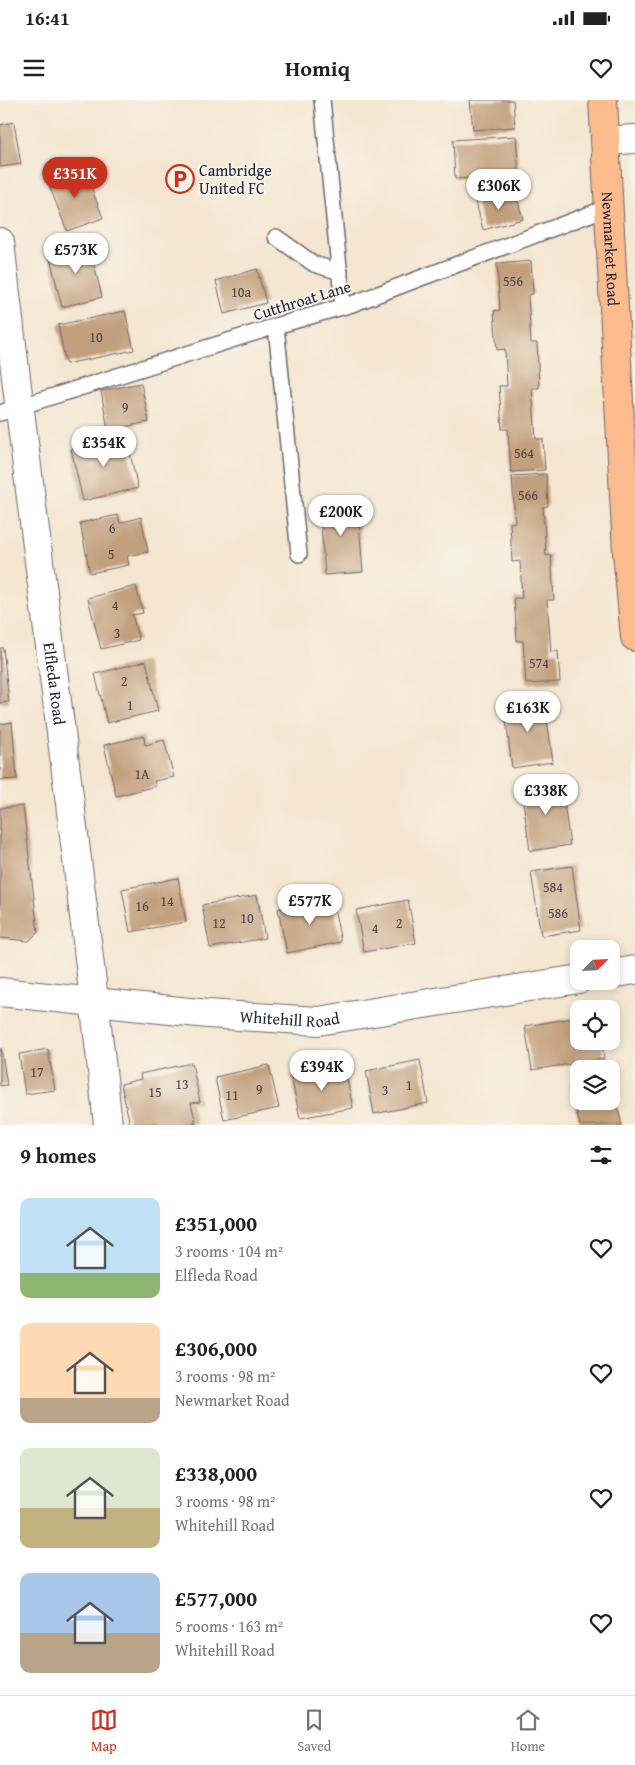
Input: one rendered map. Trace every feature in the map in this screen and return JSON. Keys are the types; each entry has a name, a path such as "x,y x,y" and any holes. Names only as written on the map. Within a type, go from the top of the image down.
{"main road":[{"name":"Newmarket Road","path":"603,100 609,207 627,386 627,552 635,636"}],"street":[{"path":"605,141 635,139"},
{"name":"Elfleda Road","path":"0,242 9,410 95,1003 108,1125"},
{"path":"620,972 635,970"},
{"name":"Whitehill Road","path":"0,992 208,1014 318,1021 570,980"}],"lane":[{"path":"322,100 343,306"},
{"name":"Cutthroat Lane","path":"9,410 343,306 609,207"},
{"path":"276,238 314,264 340,272"},
{"path":"276,326 300,554"}],"building":[{"path":"470,100 513,100 515,127 473,130"},
{"path":"14,122 21,164 0,167 0,125"},
{"path":"516,136 519,176 455,179 453,140"},
{"path":"83,166 103,218 67,231 47,180"},
{"path":"515,191 523,219 483,230 476,202"},
{"path":"89,244 102,297 62,307 49,254"},
{"path":"531,261 533,294 528,295 531,343 537,343 539,388 532,388 536,439 543,439 545,470 511,472 508,429 502,429 499,386 507,386 505,349 497,350 494,311 500,310 497,264"},
{"path":"257,269 266,303 224,314 216,281"},
{"path":"125,311 134,350 66,364 58,325"},
{"path":"141,383 149,422 108,430 101,391"},
{"path":"126,436 138,488 83,501 71,449"},
{"path":"546,474 548,506 543,507 546,556 551,555 554,600 547,600 551,652 558,651 560,682 526,684 523,641 517,641 514,598 522,598 520,561 512,562 510,523 515,522 512,476"},
{"path":"357,498 363,572 325,575 319,502"},
{"path":"118,515 120,523 141,517 148,552 127,556 129,565 90,573 80,523"},
{"path":"136,586 143,613 132,615 139,640 101,649 88,598"},
{"path":"0,648 3,648 9,702 0,703"},
{"path":"146,661 158,711 107,723 95,674"},
{"path":"544,699 553,762 512,768 504,704"},
{"path":"12,722 17,779 0,780 0,724"},
{"path":"144,736 145,745 164,740 174,777 154,781 156,786 116,796 104,745"},
{"path":"561,781 570,845 530,851 521,787"},
{"path":"23,806 38,932 29,941 0,938 0,808"},
{"path":"572,866 581,930 541,936 531,872"},
{"path":"178,878 186,922 130,932 122,889"},
{"path":"257,895 265,938 210,948 202,905"},
{"path":"332,898 341,942 287,953 278,909"},
{"path":"408,900 416,943 364,952 356,910"},
{"path":"570,1018 570,1050 603,1050 604,1059 570,1060 570,1064 532,1070 525,1026"},
{"path":"0,1049 7,1085 0,1086"},
{"path":"48,1049 55,1090 25,1094 19,1054"},
{"path":"420,1060 428,1103 374,1114 366,1071"},
{"path":"192,1063 200,1102 191,1103 196,1123 186,1125 158,1125 157,1123 130,1125 121,1084 141,1079 140,1074"},
{"path":"269,1065 279,1108 224,1120 215,1077"},
{"path":"344,1065 353,1108 300,1118 291,1076"},
{"path":"576,1110 618,1110 622,1125 580,1125"}],"place":[{"name":"Cambridge United FC","path":"180,179"}]}
